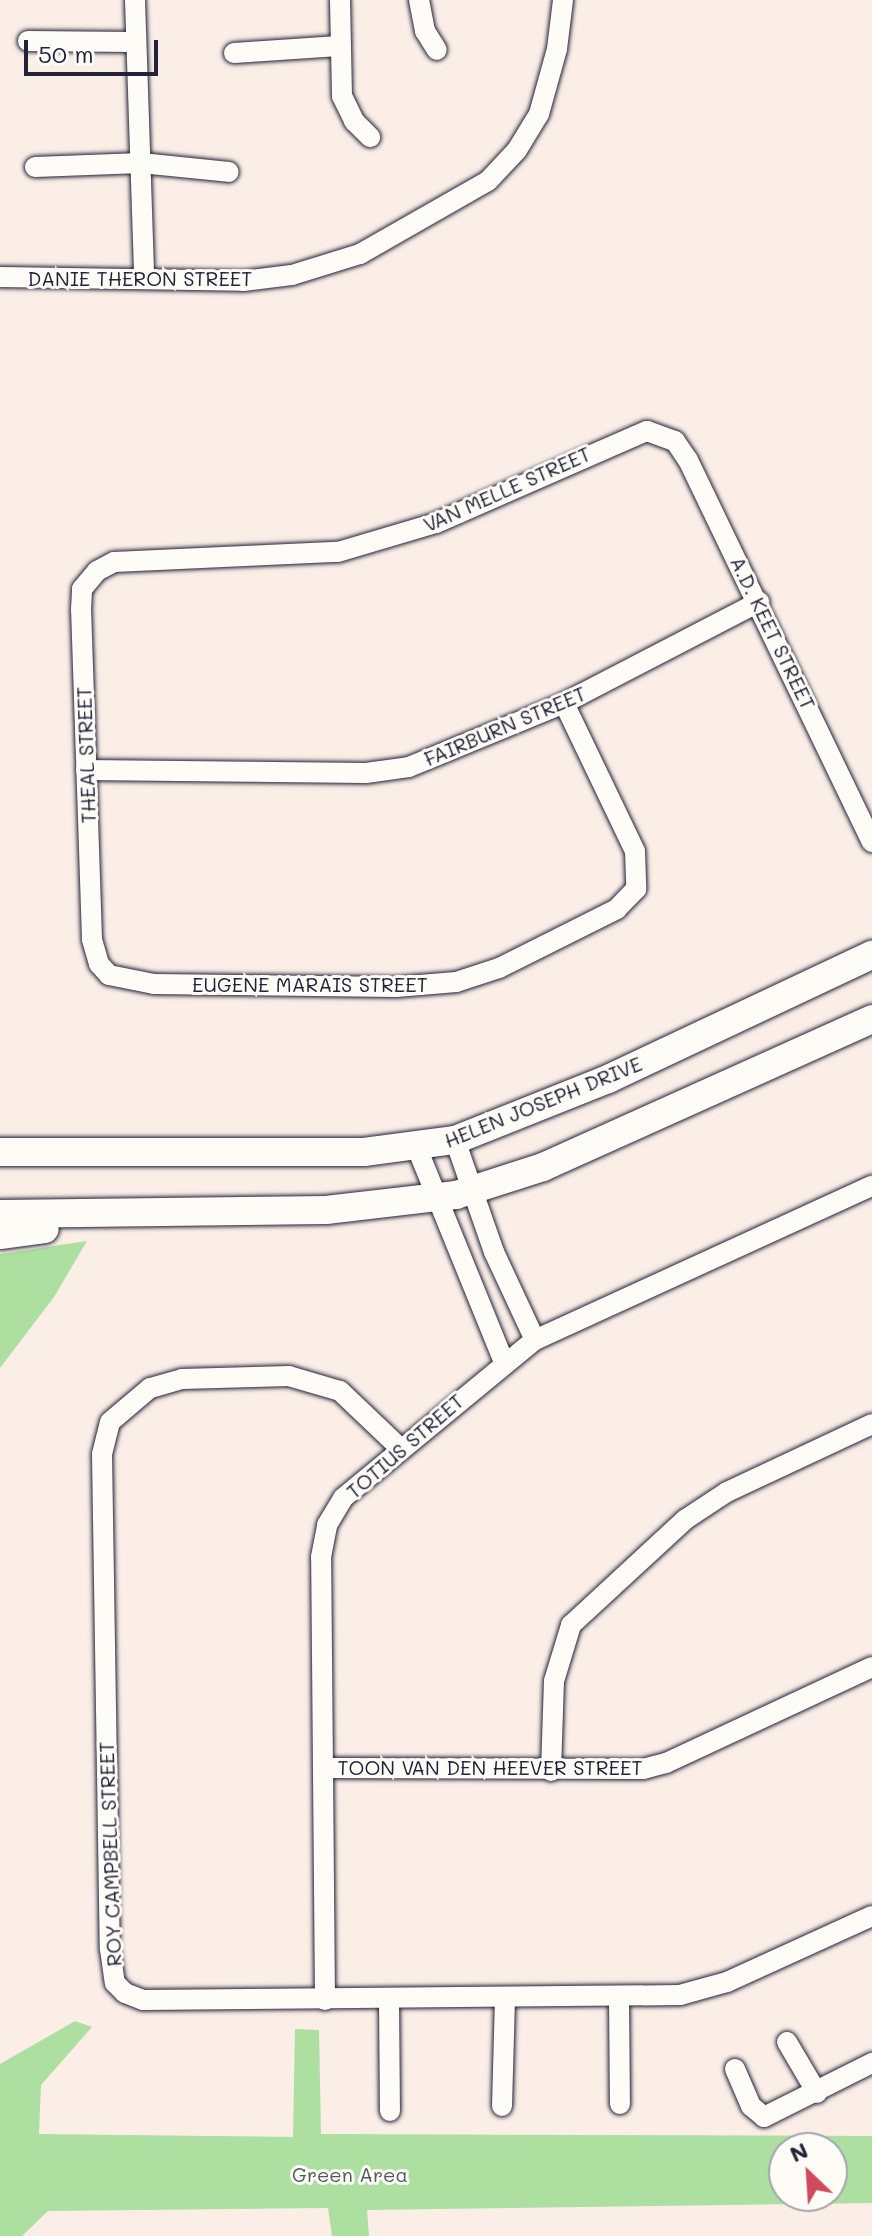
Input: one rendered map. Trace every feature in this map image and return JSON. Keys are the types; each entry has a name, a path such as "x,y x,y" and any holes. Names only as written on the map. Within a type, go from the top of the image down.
{"street":[{"path":"135,0 144,276"},
{"path":"340,0 342,96 354,121 370,137"},
{"path":"419,0 425,31 437,50"},
{"name":"DANIE THERON STREET","path":"0,277 144,276 243,281 292,275 360,254 488,181 517,150 539,114 557,49 563,0"},
{"path":"28,41 134,42"},
{"path":"234,53 339,46"},
{"path":"35,167 141,163 229,172"},
{"name":"VAN MELLE STREET","path":"114,562 338,552 436,523 623,438 661,433"},
{"name":"A.D. KEET STREET","path":"661,433 675,441 688,460 872,842"},
{"name":"THEAL STREET","path":"99,964 92,939 82,589 97,571 114,562"},
{"name":"FAIRBURN STREET","path":"86,770 366,773 409,767 564,703 759,602"},
{"name":"EUGENE MARAIS STREET","path":"99,964 109,975 154,984 396,987 456,982 499,968 617,909 636,889 635,851 564,703"},
{"name":"HELEN JOSEPH DRIVE","path":"3,1150 417,1148 455,1140 608,1079 872,955"},
{"path":"0,1214 116,1216 326,1210 434,1200 473,1191 557,1161 872,1019"},
{"path":"455,1140 494,1252 535,1340"},
{"path":"417,1148 434,1200 504,1362"},
{"name":"TOTIUS STREET","path":"325,2000 327,1768 321,1557 327,1525 343,1498 504,1362 535,1340 872,1186"},
{"path":"0,1235 102,1223 116,1216"},
{"name":"ROY CAMPBELL STREET","path":"400,1448 340,1391 289,1376 182,1379 150,1388 120,1411 104,1437 110,1949 115,1983 143,2000 619,1997 693,1993 872,1916"},
{"path":"551,1771 554,1681 571,1625 686,1519 727,1492 872,1424"},
{"name":"TOON VAN DEN HEEVER STREET","path":"327,1768 643,1769 666,1763 872,1667"},
{"path":"619,1997 620,2104"},
{"path":"502,2106 505,1998"},
{"path":"389,1999 390,2111"},
{"path":"787,2042 817,2093"},
{"path":"735,2069 751,2106 764,2117 872,2063"}],"green space":[{"path":"87,1241 54,1297 0,1368 0,1254"},
{"name":"Green Area","path":"75,2021 92,2027 41,2085 39,2134 293,2137 295,2029 319,2030 321,2134 768,2136 768,2204 367,2210 369,2236 332,2236 328,2208 48,2211 22,2236 0,2236 0,2064"},
{"name":"Green Area","path":"848,2136 872,2136 872,2203 848,2203"}]}
